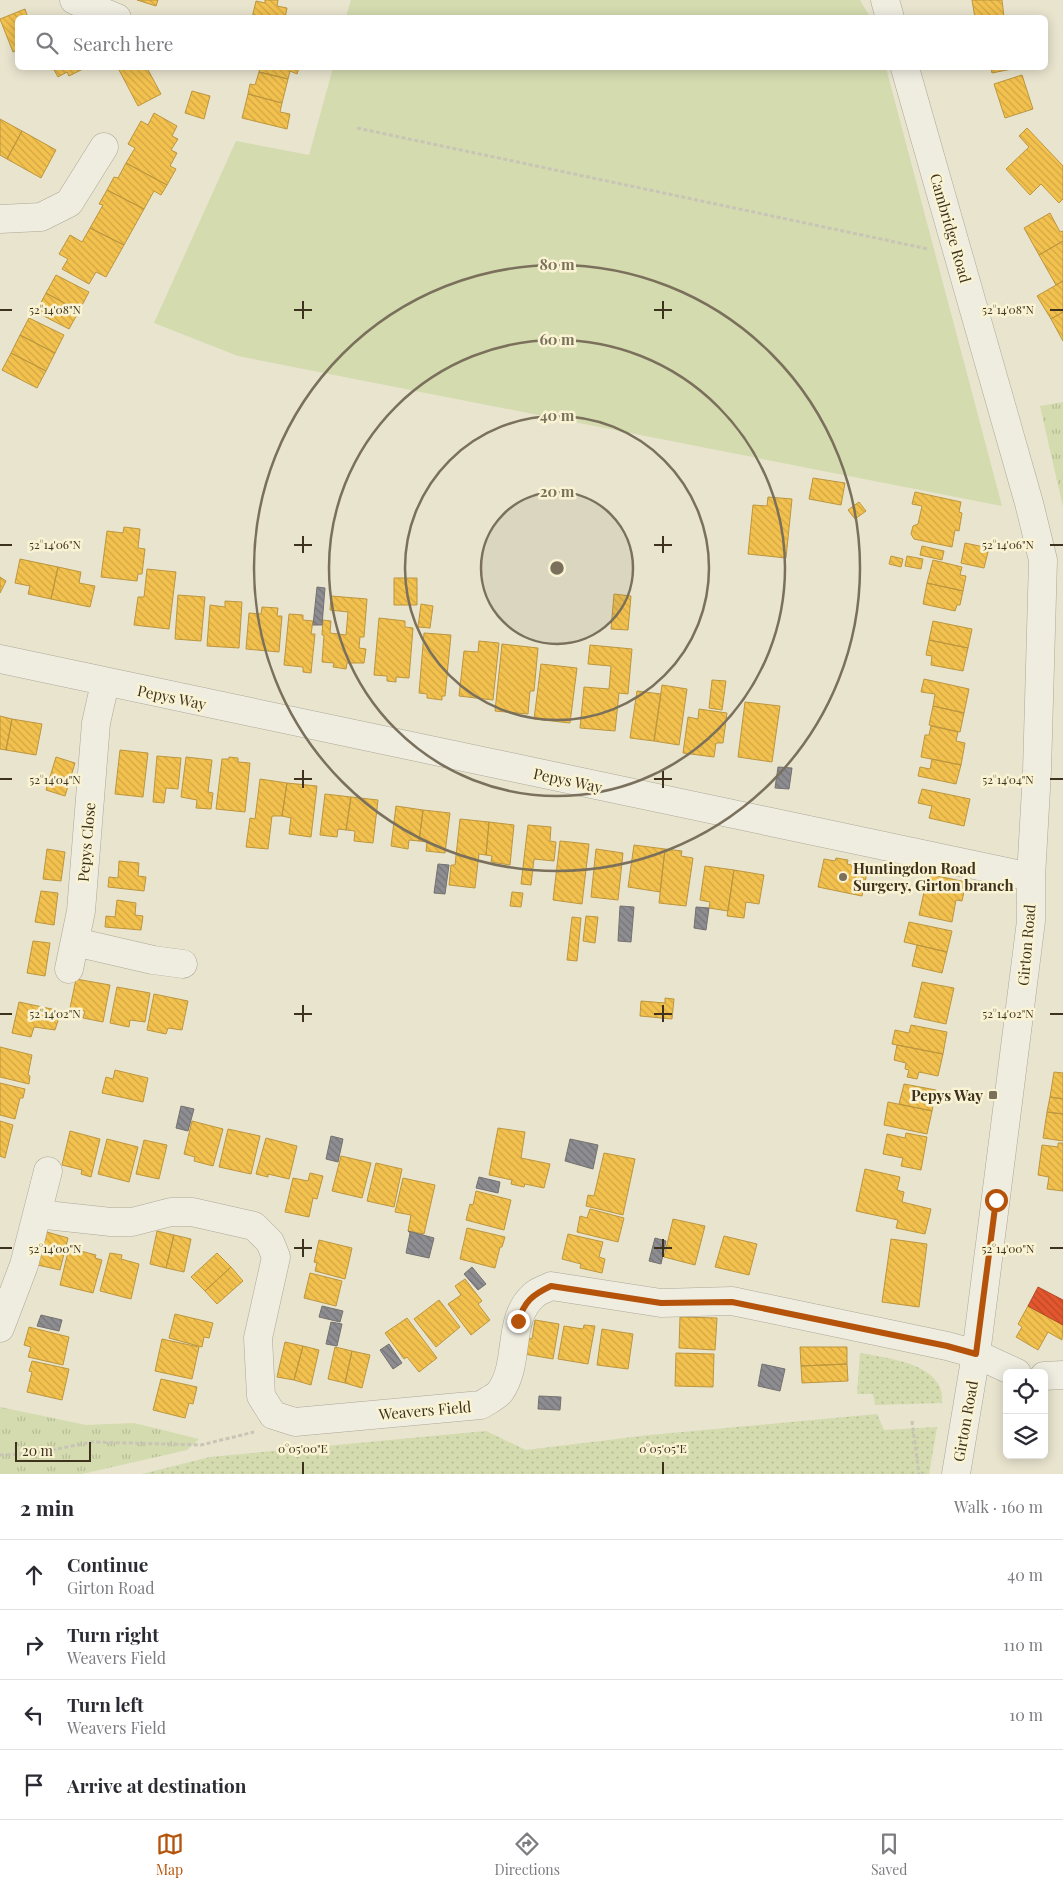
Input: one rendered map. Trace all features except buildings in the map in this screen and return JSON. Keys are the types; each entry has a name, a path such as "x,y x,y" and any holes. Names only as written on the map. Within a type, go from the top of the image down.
{"street":[{"path":"74,0 110,15"},
{"path":"885,0 889,15"},
{"name":"Cambridge Road","path":"906,70 1029,503"},
{"path":"0,219 41,218 69,203 104,147"},
{"name":"Girton Road","path":"956,1474 976,1354 1031,921 1031,877 1037,771 1052,612 1029,503"},
{"name":"Pepys Way","path":"0,659 105,683 1031,877"},
{"name":"Pepys Close","path":"69,969 81,912 96,723 105,683"},
{"path":"74,942 153,960 183,964"},
{"path":"0,1328 24,1265 48,1172"},
{"name":"Weavers Field","path":"38,1214 111,1222 132,1222 171,1212 192,1212 254,1226 270,1242 276,1257 258,1338 261,1396 273,1415 295,1422 482,1405 499,1394 509,1377 518,1321 523,1306 535,1294 551,1286 661,1303 732,1302 937,1344 976,1354 1008,1369"},
{"path":"1048,1376 1063,1375"}],"path":[{"path":"357,128 959,255"},
{"path":"912,1420 919,1474"},
{"path":"0,1455 32,1454 92,1442 201,1445 295,1422"}],"green space":[{"path":"351,0 860,0 869,15 347,15"},
{"path":"332,70 887,70 1002,506 238,356 154,323 236,141 309,155"},
{"path":"1063,402 1063,507 1040,406"},
{"path":"860,1353 903,1362 924,1370 939,1386 942,1393 942,1403 875,1405 873,1394 857,1394"},
{"path":"0,1407 86,1425 134,1423 199,1439 187,1450 82,1474 0,1474"},
{"path":"877,1414 884,1430 937,1427 929,1474 142,1474 210,1457 486,1431 526,1450 650,1435"}],"place":[{"name":"Huntingdon Road Surgery, Girton branch","path":"843,877"},
{"name":"Pepys Way","path":"993,1095"}],"route":[{"path":"518,1321 523,1306 535,1294 551,1286 661,1303 732,1302 766,1307 976,1354 996,1200"}]}
